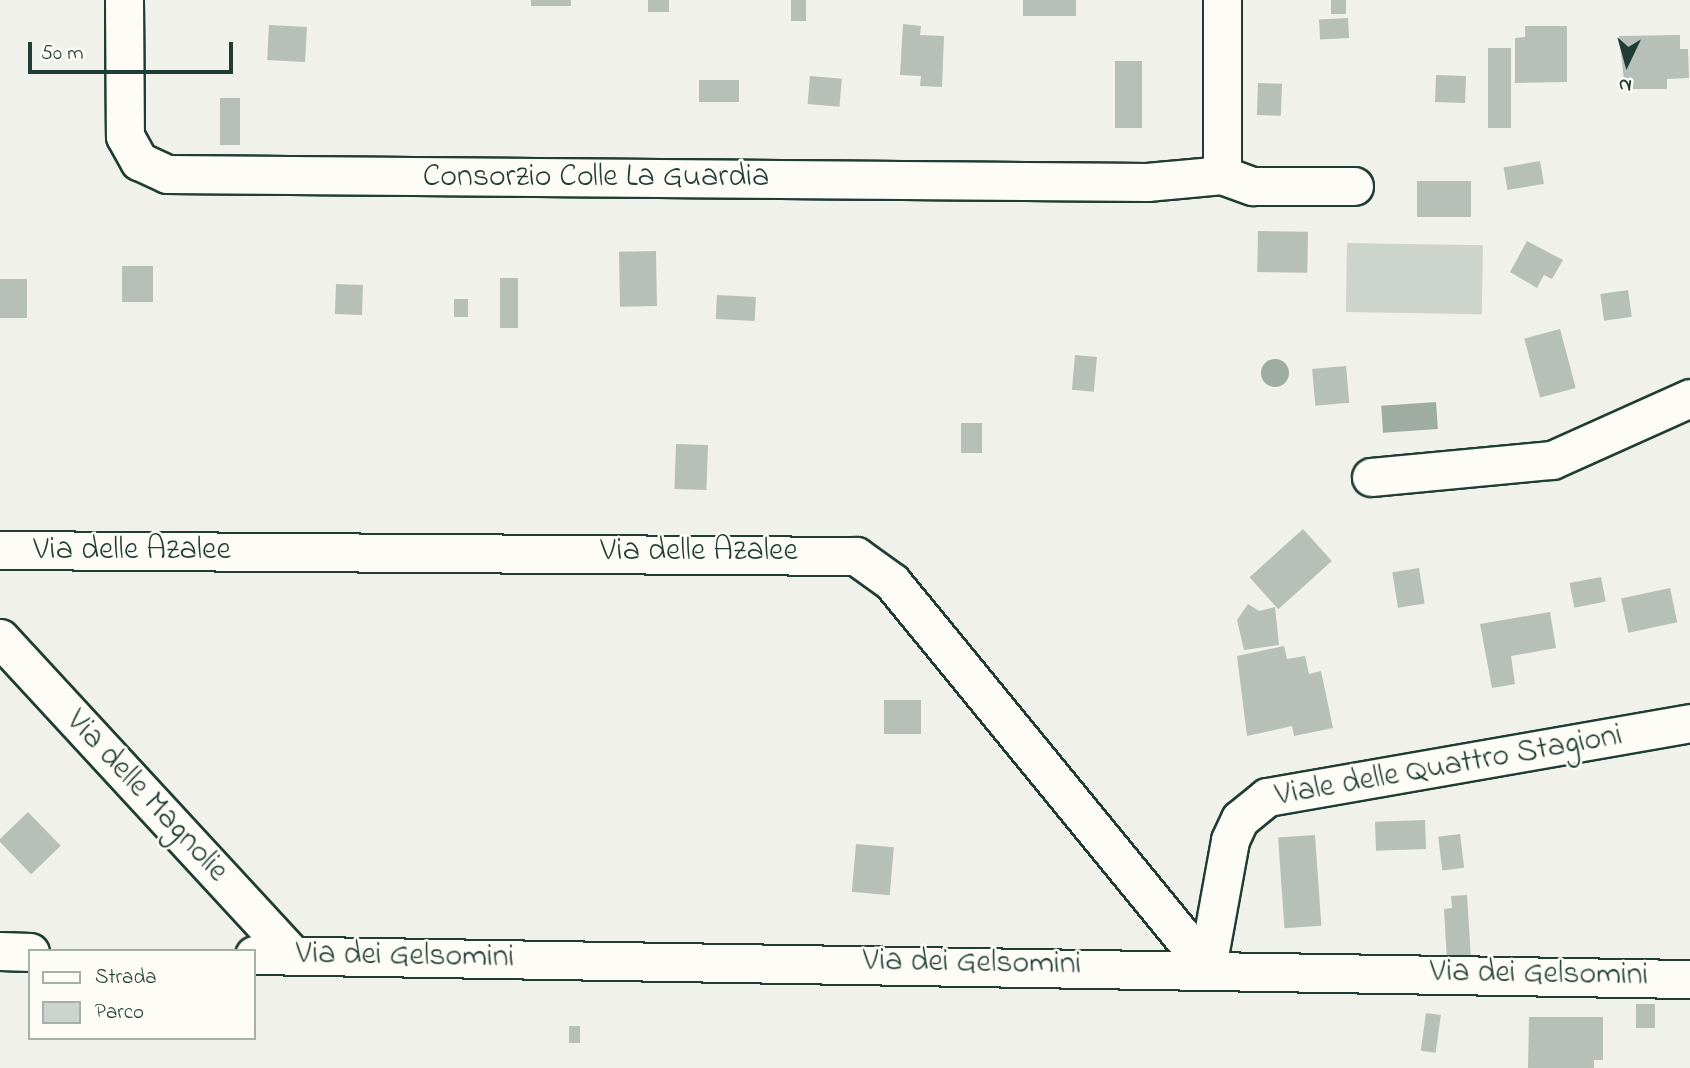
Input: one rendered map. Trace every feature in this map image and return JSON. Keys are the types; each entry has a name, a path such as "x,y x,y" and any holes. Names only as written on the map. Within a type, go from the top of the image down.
{"street":[{"name":"Consorzio Colle La Guardia","path":"124,0 125,136 139,160 167,174 1147,182 1222,175 1253,186 1354,186"},
{"path":"1222,0 1222,175"},
{"path":"1371,478 1552,460 1690,398"},
{"name":"Via delle Azalee","path":"0,550 856,556 892,582 1207,967"},
{"name":"Via delle Magnolie","path":"0,638 293,955"},
{"name":"Viale delle Quattro Stagioni","path":"1207,967 1230,839 1240,819 1267,797 1690,723"},
{"path":"0,951 28,952"},
{"name":"Via dei Gelsomini","path":"256,955 1207,967 1690,979"}],"green space":[{"path":"1347,243 1483,245 1482,314 1346,312"}],"shaded area":[{"path":"1275,359 1285,363 1289,373 1285,383 1275,387 1265,383 1261,373 1265,363"},
{"path":"1436,402 1438,429 1383,433 1381,406"}],"building":[{"path":"531,0 571,0 571,6 531,6"},
{"path":"648,0 669,0 669,12 648,12"},
{"path":"791,0 806,0 806,21 791,21"},
{"path":"1023,0 1076,0 1076,16 1023,16"},
{"path":"1331,0 1346,0 1346,14 1331,14"},
{"path":"1348,18 1349,38 1320,39 1319,20"},
{"path":"903,24 921,26 920,35 944,36 942,87 920,86 921,76 900,75"},
{"path":"269,25 307,27 305,62 267,60"},
{"path":"1525,26 1567,26 1567,82 1515,83 1515,38 1525,37"},
{"path":"1680,35 1680,49 1688,49 1689,78 1667,79 1667,89 1625,89 1619,36"},
{"path":"1488,48 1511,48 1511,128 1488,128"},
{"path":"1115,61 1142,61 1142,128 1115,128"},
{"path":"1436,75 1466,76 1465,103 1435,102"},
{"path":"810,76 842,79 839,107 808,104"},
{"path":"699,80 739,80 739,102 699,102"},
{"path":"1258,83 1282,84 1281,116 1257,115"},
{"path":"220,98 240,98 240,145 220,145"},
{"path":"1540,161 1544,184 1508,190 1504,167"},
{"path":"1417,181 1471,181 1471,217 1417,217"},
{"path":"1258,231 1308,232 1307,273 1257,272"},
{"path":"1527,241 1563,260 1552,279 1544,275 1537,288 1510,272"},
{"path":"656,251 657,306 620,307 619,252"},
{"path":"122,266 153,266 153,302 122,302"},
{"path":"500,278 518,278 518,328 500,328"},
{"path":"0,279 27,279 27,318 0,318"},
{"path":"336,284 363,285 362,315 335,314"},
{"path":"1628,290 1632,317 1604,321 1600,294"},
{"path":"717,295 756,297 755,321 716,319"},
{"path":"454,299 468,299 468,317 454,317"},
{"path":"1560,329 1576,388 1540,397 1524,339"},
{"path":"1075,355 1097,357 1094,392 1072,390"},
{"path":"1346,366 1349,403 1315,406 1312,369"},
{"path":"961,423 982,423 982,453 961,453"},
{"path":"676,444 708,445 706,490 674,489"},
{"path":"1303,529 1332,561 1278,609 1249,577"},
{"path":"1419,568 1425,604 1398,608 1392,572"},
{"path":"1601,577 1606,602 1574,608 1570,583"},
{"path":"1670,588 1677,622 1628,633 1621,598"},
{"path":"1248,604 1259,611 1275,607 1279,645 1244,650 1237,620"},
{"path":"1550,612 1556,648 1511,656 1515,684 1492,688 1480,624"},
{"path":"1284,646 1287,659 1305,656 1309,674 1321,671 1333,728 1294,736 1292,726 1247,736 1237,656"},
{"path":"884,700 921,700 921,734 884,734"},
{"path":"28,812 61,846 31,874 0,842"},
{"path":"1425,820 1426,849 1376,851 1375,822"},
{"path":"1460,834 1464,868 1442,870 1438,837"},
{"path":"1315,835 1321,926 1284,928 1278,838"},
{"path":"856,844 894,847 890,895 852,892"},
{"path":"1467,895 1471,959 1447,961 1444,909 1452,908 1451,896"},
{"path":"1636,1004 1655,1004 1655,1028 1636,1028"},
{"path":"1426,1013 1441,1015 1436,1053 1421,1051"},
{"path":"1529,1017 1603,1017 1603,1060 1594,1060 1594,1068 1528,1068"},
{"path":"569,1026 580,1026 580,1043 569,1043"}]}
